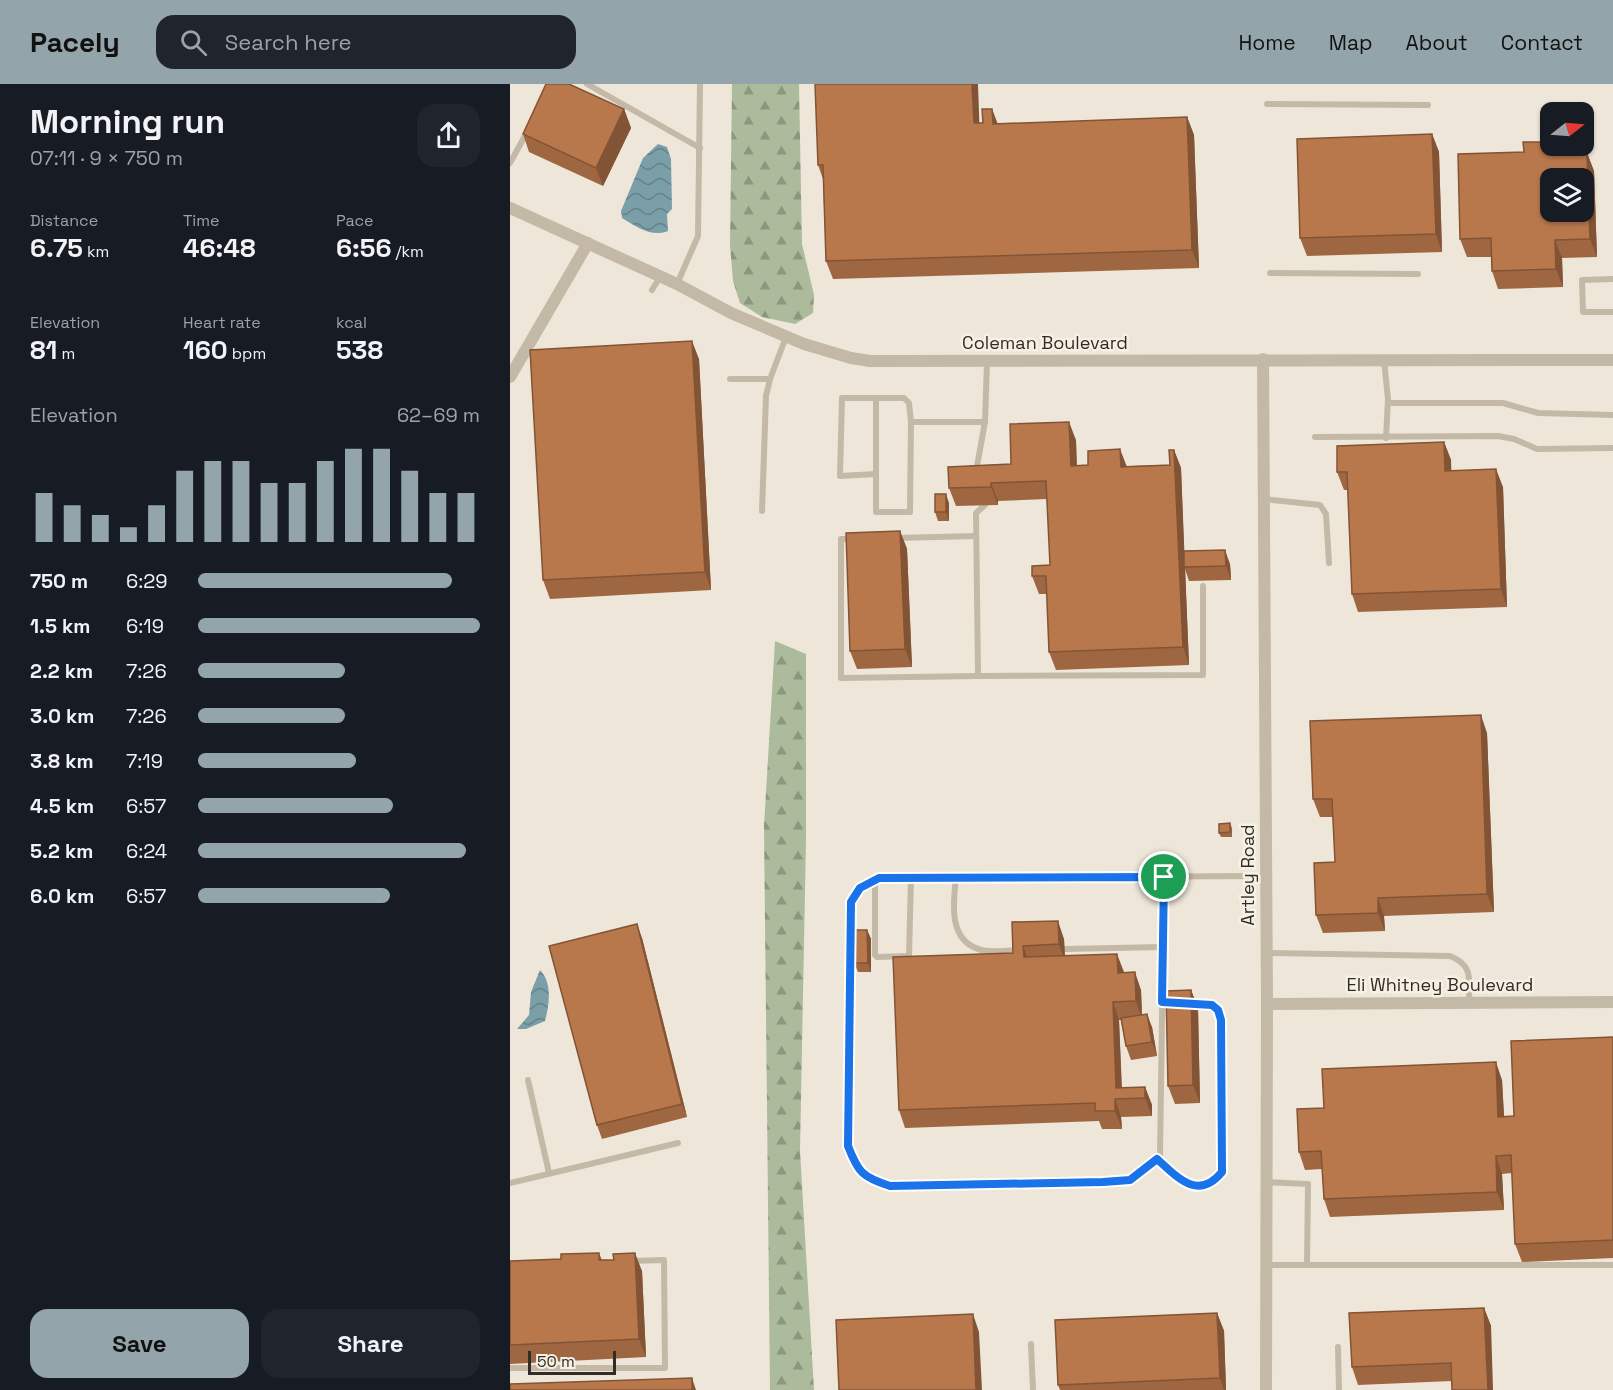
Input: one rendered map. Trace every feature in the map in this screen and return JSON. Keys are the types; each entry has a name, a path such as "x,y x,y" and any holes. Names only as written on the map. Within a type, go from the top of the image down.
{"street":[{"name":"Coleman Boulevard","path":"510,208 677,284 731,313 804,344 851,358 870,361 1613,360"},
{"path":"510,377 588,243"},
{"name":"Artley Road","path":"1263,360 1267,953 1266,1390"},
{"name":"Eli Whitney Boulevard","path":"1267,1004 1613,1002"}],"lane":[{"path":"587,84 700,148"},
{"path":"677,284 698,236 700,84"},
{"path":"1267,104 1428,105"},
{"path":"510,163 531,124"},
{"path":"1269,273 1418,274"},
{"path":"652,290 660,276"},
{"path":"1613,279 1582,280 1583,312 1613,312"},
{"path":"762,511 766,396 786,336"},
{"path":"1384,360 1388,403 1386,438"},
{"path":"973,474 977,466 985,422 987,362"},
{"path":"729,379 770,379"},
{"path":"876,398 876,474 876,512 910,512 911,422 909,403 904,398 876,398 842,398 840,476 876,474"},
{"path":"1388,403 1503,403 1538,413 1613,415"},
{"path":"911,422 985,422"},
{"path":"1315,437 1498,436 1514,439 1537,448 1613,448"},
{"path":"977,466 984,483"},
{"path":"1264,499 1320,505 1326,514 1329,563"},
{"path":"967,506 976,509 985,505"},
{"path":"976,509 978,676"},
{"path":"884,538 976,536"},
{"path":"863,539 841,539 841,678 1203,675 1203,586"},
{"path":"1164,877 1160,1156 1157,1159 1130,1180 1103,1182 890,1186 865,1176 856,1168 848,1146 851,902 860,888 879,878 1266,876"},
{"path":"875,880 875,955 877,957 909,956 911,878"},
{"path":"956,878 952,908 955,924 960,934 969,944 982,950 1019,950"},
{"path":"1065,949 1163,947"},
{"path":"1267,953 1450,956 1460,960 1466,966 1469,977 1470,1003"},
{"path":"1162,1002 1172,1003"},
{"path":"1157,1159 1180,1179 1194,1186 1206,1185 1222,1172 1221,1020 1218,1010 1212,1005 1182,1003"},
{"path":"528,1080 549,1173"},
{"path":"510,1183 678,1143"},
{"path":"1266,1182 1308,1184 1307,1265"},
{"path":"510,1368 665,1368 664,1260 629,1261"},
{"path":"1266,1265 1613,1265"},
{"path":"1031,1344 1033,1390"},
{"path":"1338,1347 1339,1390"}],"green space":[{"path":"732,84 799,84 802,244 814,295 813,313 795,324 762,317 740,303 733,281 730,245"},
{"path":"775,641 806,654 806,839 800,1151 814,1390 770,1390 764,826"}],"water":[{"path":"658,144 667,147 671,159 672,209 667,214 668,231 662,233 650,232 632,224 622,218 621,211 643,158"},
{"path":"540,970 547,981 548,988 549,1002 545,1021 526,1029 517,1029 529,1015 531,992"}],"building":[{"path":"546,84 569,84 624,109 596,168 523,134"},
{"path":"815,84 972,84 974,123 983,123 982,109 992,109 993,124 1187,117 1192,250 826,261 823,165 818,165"},
{"path":"1432,134 1436,234 1300,238 1297,139"},
{"path":"1523,142 1540,142 1540,156 1587,156 1588,168 1540,168 1540,222 1589,222 1590,239 1555,240 1556,269 1492,271 1491,238 1460,239 1458,154 1524,152"},
{"path":"692,341 705,572 543,580 530,350"},
{"path":"1069,422 1071,466 1088,465 1088,451 1120,449 1121,467 1170,465 1169,450 1174,450 1183,647 1049,652 1046,576 1032,576 1032,566 1050,565 1046,481 991,483 991,487 949,488 948,467 1011,464 1010,424"},
{"path":"1444,442 1445,471 1496,469 1501,589 1352,594 1347,472 1337,472 1337,446"},
{"path":"935,494 946,494 946,512 935,512"},
{"path":"900,531 905,649 850,651 846,533"},
{"path":"1225,550 1226,566 1184,567 1184,551"},
{"path":"1481,715 1487,894 1378,898 1378,913 1316,915 1314,863 1335,862 1332,799 1313,799 1310,721"},
{"path":"1230,823 1230,832 1219,833 1219,824"},
{"path":"1058,921 1059,944 1023,946 1024,957 1117,954 1118,973 1135,972 1136,1001 1113,1002 1116,1088 1145,1087 1145,1098 1115,1099 1115,1111 1095,1111 1095,1103 899,1110 893,957 1013,953 1012,922"},
{"path":"637,924 682,1104 597,1125 549,946"},
{"path":"854,930 867,930 868,963 854,963"},
{"path":"1191,990 1193,1085 1168,1086 1166,991"},
{"path":"1147,1014 1152,1042 1126,1046 1121,1018"},
{"path":"1613,1037 1613,1240 1515,1244 1511,1155 1496,1156 1497,1192 1324,1199 1321,1151 1299,1152 1297,1109 1324,1108 1322,1069 1496,1062 1498,1117 1514,1116 1511,1041"},
{"path":"599,1253 599,1260 614,1260 613,1254 635,1253 639,1339 510,1345 510,1261 561,1259 561,1254"},
{"path":"1484,1308 1488,1390 1452,1390 1451,1363 1352,1367 1349,1313"},
{"path":"1217,1313 1220,1378 1058,1385 1055,1320"},
{"path":"973,1314 976,1390 839,1390 836,1320"},
{"path":"692,1378 692,1390 510,1390 510,1384"}],"route":[{"path":"1164,877 1162,1002 1212,1005 1218,1010 1221,1020 1222,1172 1217,1178 1206,1185 1194,1186 1180,1179 1157,1159 1130,1180 1103,1182 890,1186 865,1176 856,1168 848,1146 851,902 860,888 879,878 1164,877"}]}
